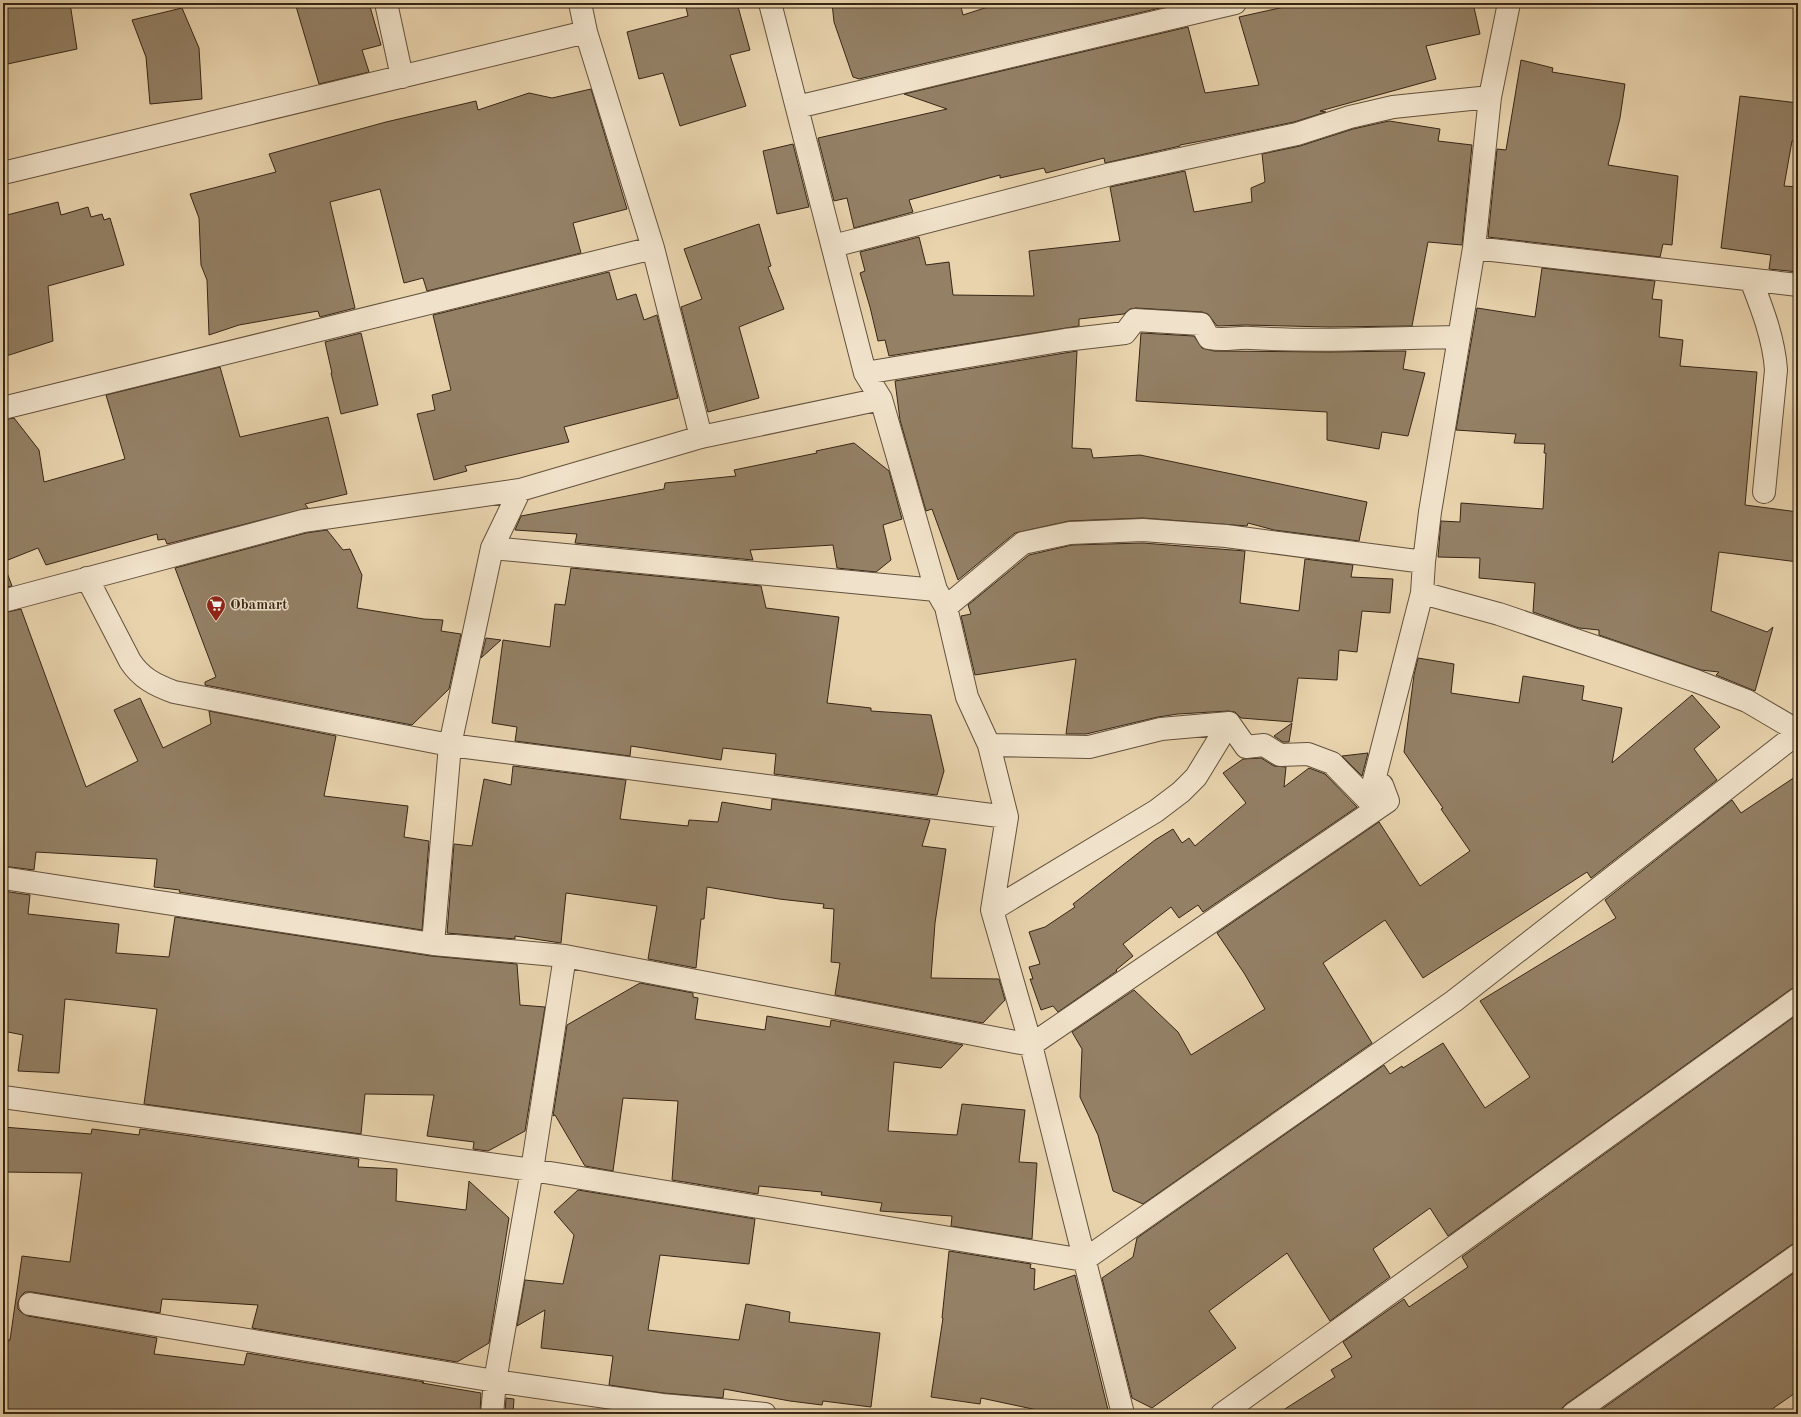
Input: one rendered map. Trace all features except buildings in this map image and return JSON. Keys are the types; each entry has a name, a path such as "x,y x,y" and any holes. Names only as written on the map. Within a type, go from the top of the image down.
{"street":[{"path":"386,3 402,77"},
{"path":"580,3 586,32 653,248 701,437"},
{"path":"770,3 865,373 881,399 941,599 967,697 989,745 1007,817 992,910 1031,1045 1123,1414"},
{"path":"797,107 1235,3"},
{"path":"1369,801 1422,592 1424,562 1458,337 1474,248 1490,97 1509,3"},
{"path":"3,173 586,32"},
{"path":"833,246 1111,174 1297,134 1350,117 1393,107 1490,97"},
{"path":"3,408 653,248"},
{"path":"1474,248 1798,285"},
{"path":"1751,280 1775,354 1776,370 1764,492"},
{"path":"865,373 1065,340 1125,333 1135,320 1201,324 1209,338 1222,341 1245,338 1293,340 1458,337"},
{"path":"3,602 87,578 302,521 520,490 701,437 881,399"},
{"path":"433,944 450,745 492,548 520,490"},
{"path":"492,548 941,599 1023,543 1070,533 1143,530 1218,536 1424,562"},
{"path":"87,578 130,661 138,673 160,687 174,692 450,745 1007,817"},
{"path":"3,1097 532,1170 1084,1260 1454,1001 1798,732 1747,702 1696,681 1499,614 1422,592"},
{"path":"989,745 1089,748 1140,733 1160,729 1229,723"},
{"path":"1229,723 1246,747 1264,745 1280,755 1308,754 1332,764 1369,801"},
{"path":"992,910 1156,811 1181,792 1196,777 1229,723"},
{"path":"3,878 433,944 565,956 1031,1045 1388,801 1382,785 1369,801"},
{"path":"492,1414 495,1381 532,1170 565,956"},
{"path":"1222,1414 1798,999"},
{"path":"1573,1414 1798,1255"},
{"path":"30,1304 495,1381 662,1405 766,1414"}],"place":[{"name":"Obamart","path":"216,622"}]}
